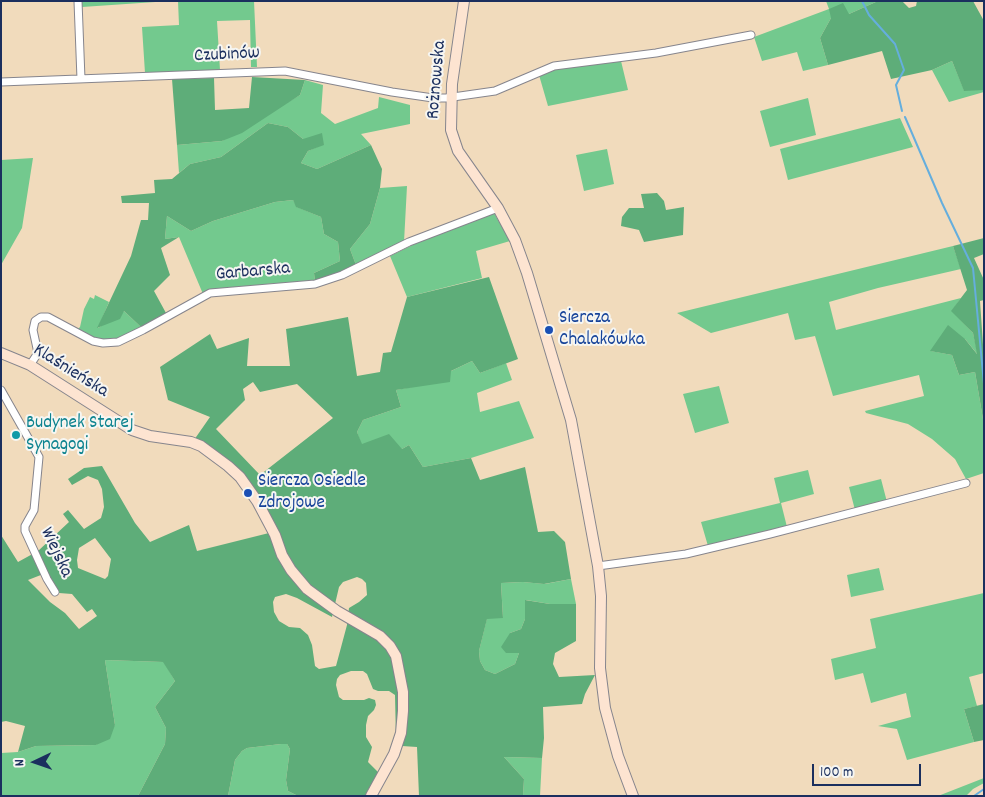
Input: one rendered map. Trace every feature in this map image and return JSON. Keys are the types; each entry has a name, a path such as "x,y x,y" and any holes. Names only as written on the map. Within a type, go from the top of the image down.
{"street":[{"path":"78,1 81,79"},
{"name":"Rożnowska","path":"464,1 451,98 451,130 458,151 498,208 521,254 562,387 571,420 598,566 601,596 600,668 602,688 611,732 633,796"},
{"name":"Czubinów","path":"1,82 285,70 392,92 434,98 451,98 495,90 547,67 647,54 751,35"},
{"name":"Garbarska","path":"30,365 38,353 33,330 35,321 41,316 48,317 94,340 103,343 118,342 210,293 314,284 342,275 382,257 409,242 498,208"},
{"name":"Klaśnieńska","path":"1,353 30,365 132,430 150,436 191,442 201,446 240,477 257,501 282,556 291,570 307,588 337,611 380,636 390,646 396,656 403,692 404,711 401,733 394,754 371,796"},
{"name":"Wiejska","path":"1,390 39,457 34,510 25,526 25,531 46,579 55,592"},
{"path":"598,566 686,554 966,483"}],"green space":[{"path":"82,1 170,1 82,7"},
{"path":"178,1 254,1 257,67 251,67 250,20 217,21 220,70 145,73 142,27 179,25"},
{"path":"826,1 878,1 849,14 831,18 820,38 828,65 803,71 797,52 762,61 754,37 829,9"},
{"path":"878,1 902,1 909,8 916,6 917,1 973,1 984,21 984,90 964,91 952,61 932,70 891,79 882,51 828,65 820,38 831,18 829,9 843,3 849,14"},
{"path":"621,61 628,90 548,106 539,75 553,69"},
{"path":"952,61 964,90 984,90 984,92 949,102 932,70"},
{"path":"252,77 305,80 300,95 242,133 222,141 177,145 172,79 214,78 215,110 249,108"},
{"path":"305,80 323,85 321,113 335,124 378,108 379,97 410,105 410,124 361,134 371,145 317,169 301,163 308,151 324,144 303,139 288,127 268,123 221,157 190,164 179,173 177,145 222,141 300,95"},
{"path":"808,98 816,135 770,147 760,111"},
{"path":"900,118 913,147 788,180 780,149"},
{"path":"268,123 288,127 303,139 322,133 324,145 308,151 301,163 317,169 371,145 382,169 380,188 370,224 350,249 356,265 325,279 315,281 314,273 340,261 338,242 324,234 321,217 296,207 293,200 275,202 213,221 191,231 167,216 165,239 179,237 161,248 170,275 154,291 166,313 142,328 124,311 120,319 97,328 131,256 141,220 148,220 149,203 122,203 121,196 155,193 154,180 172,179 190,164 221,157"},
{"path":"607,149 614,184 584,191 576,155"},
{"path":"33,158 22,228 1,265 1,160"},
{"path":"407,186 404,242 356,265 350,249 370,224 380,188"},
{"path":"657,193 664,201 666,210 684,207 683,235 644,242 639,230 621,226 622,217 629,208 644,208 641,194"},
{"path":"293,200 297,207 321,217 324,234 338,242 340,261 314,273 315,281 266,284 263,286 203,294 179,237 165,239 167,216 191,231 213,221 275,202"},
{"path":"494,213 510,241 476,251 482,278 407,297 390,256 427,238"},
{"path":"984,238 984,254 974,258 984,280 984,300 980,301 984,359 984,425 975,372 959,375 952,355 930,351 948,325 965,339 977,354 973,333 951,311 967,290 953,246"},
{"path":"953,246 961,269 878,288 829,302 836,330 961,298 952,311 973,333 978,355 965,339 931,351 952,355 959,375 975,372 984,425 984,473 966,479 955,459 932,439 908,424 866,413 865,411 924,396 919,375 833,396 815,336 795,340 788,313 711,333 677,313"},
{"path":"489,277 518,359 480,373 472,361 451,371 450,382 396,390 401,407 363,420 357,432 362,444 389,434 402,449 409,445 423,467 471,458 480,480 525,467 538,532 554,531 565,542 571,579 544,584 523,582 501,583 503,618 487,619 479,651 480,661 485,670 495,674 515,664 519,653 506,653 501,647 510,633 521,629 525,619 525,600 550,604 576,604 576,641 555,653 553,664 559,677 595,675 582,704 543,707 544,738 542,758 504,757 524,779 523,796 419,796 417,747 402,746 396,739 395,695 389,691 373,689 367,674 363,671 351,671 340,675 336,685 339,697 343,700 364,700 369,698 375,700 376,705 368,716 366,725 366,737 372,747 368,762 378,772 367,792 372,796 298,796 288,791 286,780 290,749 287,744 281,744 247,748 242,751 235,760 228,796 138,796 165,744 166,728 155,707 175,681 163,662 105,660 115,725 110,739 96,745 36,746 18,752 25,726 6,721 1,722 1,535 18,562 38,551 69,522 63,514 68,510 84,529 101,518 104,507 102,489 98,480 88,476 72,485 68,479 84,468 102,466 135,523 150,542 189,525 197,551 276,530 249,481 205,446 194,440 210,417 168,400 160,367 210,334 217,349 249,338 247,366 290,366 286,329 348,317 357,376 380,372 383,353 391,352 407,297","holes":["253,382 260,392 297,384 333,418 260,475 216,429 245,400 243,389","95,538 111,559 108,576 105,579 78,568 79,548","46,573 59,593 72,594 87,612 92,609 97,616 79,629 65,613 50,602 28,580","357,577 362,579 366,583 367,595 349,608 347,625 336,666 319,669 315,666 312,645 308,635 300,628 289,627 279,621 274,612 273,602 275,597 286,594 332,617 339,587 343,582"]},
{"path":"95,295 109,302 98,328 124,311 142,328 119,339 109,341 96,339 78,329 90,297 94,299"},
{"path":"472,361 480,373 506,363 512,380 477,393 480,412 519,401 534,438 471,458 423,467 409,445 402,449 361,444 357,432 363,420 401,407 396,390 422,385"},
{"path":"719,386 729,423 695,433 683,394"},
{"path":"808,470 814,494 781,503 787,527 708,546 701,522 780,503 774,478"},
{"path":"881,479 887,502 855,510 849,487"},
{"path":"879,568 884,590 851,597 847,575"},
{"path":"571,579 576,604 550,604 526,600 525,619 521,629 510,633 519,653 515,664 495,674 485,670 480,661 479,651 487,618 503,618 501,583 545,584"},
{"path":"984,593 984,673 969,677 977,706 964,709 974,742 907,760 897,729 878,726 911,717 906,693 871,703 863,673 835,680 831,659 876,648 870,619"},
{"path":"105,660 164,662 175,681 155,707 166,728 165,744 138,796 1,796 1,753 18,752 36,746 96,745 115,725"},
{"path":"984,704 984,740 974,742 964,709"},
{"path":"287,744 290,749 286,780 288,791 298,796 228,796 235,760 242,751 247,748"},
{"path":"504,757 542,758 540,796 523,796 524,779"},
{"path":"984,778 984,783 973,789 966,796 938,796"}],"waterway":[{"path":"862,1 869,15 895,44 904,70 896,85 902,111"},
{"path":"905,117 942,203 973,268 984,384"},
{"path":"974,796 984,789"}],"place":[{"name":"Siercza Chalakówka","path":"549,330"},
{"name":"Budynek Starej Synagogi","path":"16,435"},
{"name":"Siercza Osiedle Zdrojowe","path":"248,493"}]}
